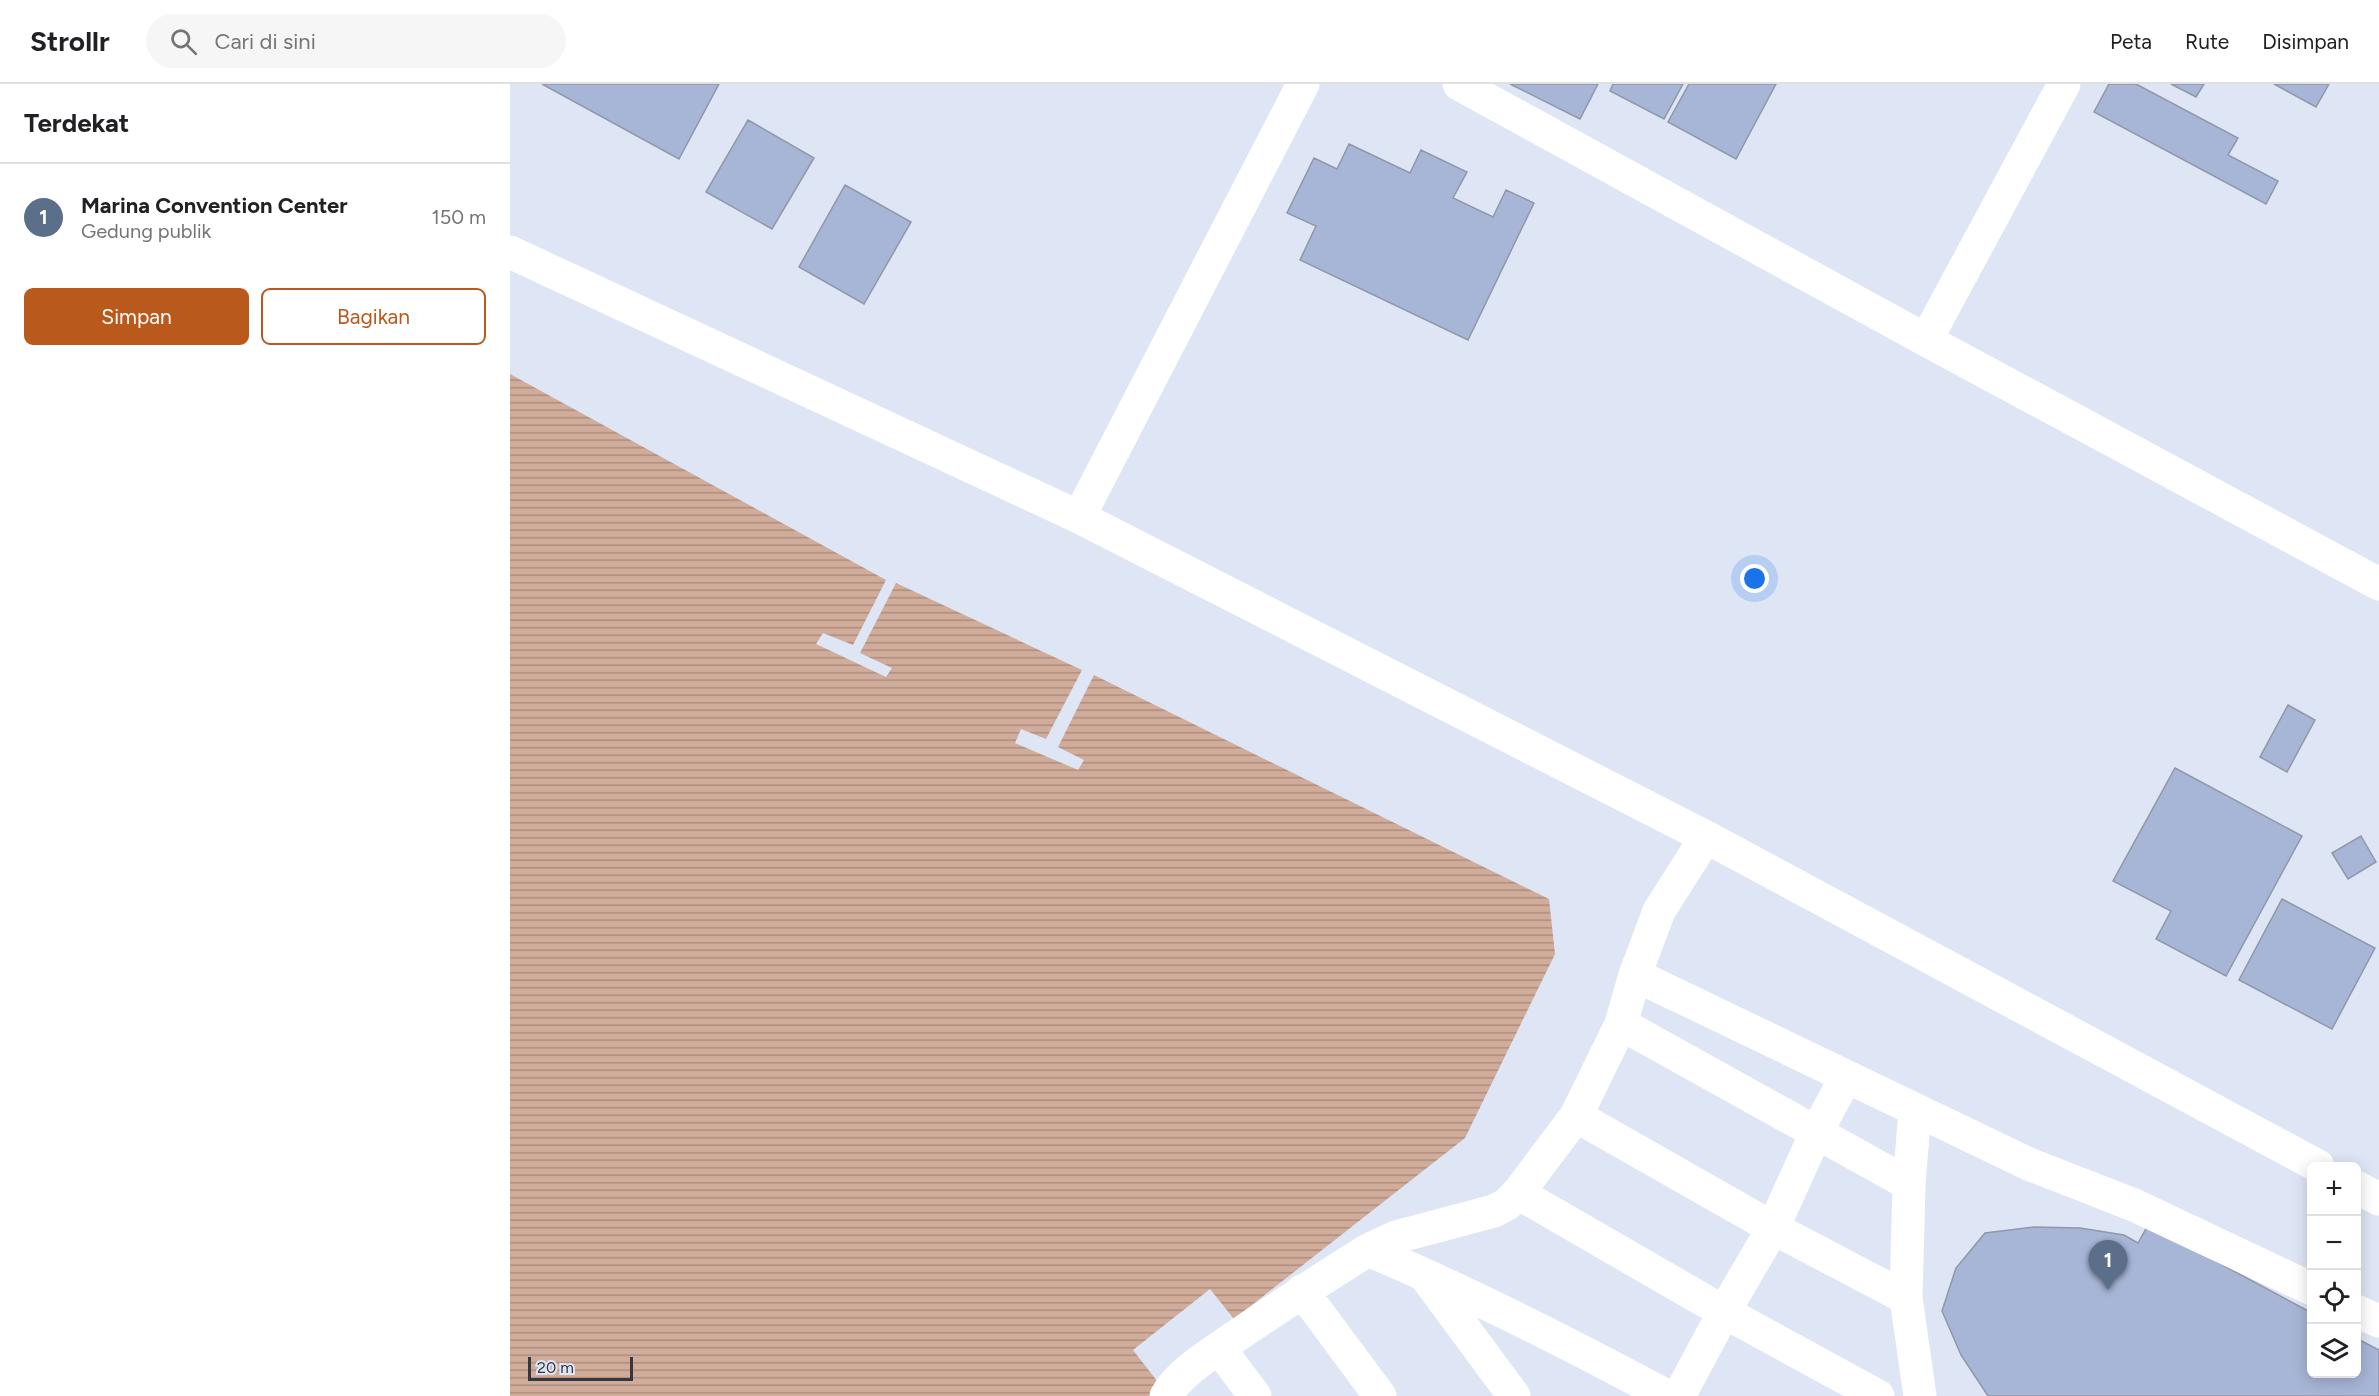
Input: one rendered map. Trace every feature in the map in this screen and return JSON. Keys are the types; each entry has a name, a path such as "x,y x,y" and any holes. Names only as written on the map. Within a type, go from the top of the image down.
{"street":[{"path":"1079,517 1303,84"},
{"path":"1460,84 1926,340 2379,584"},
{"path":"1926,340 2064,84"},
{"path":"510,252 1079,517 1706,837 2309,1162"},
{"path":"1166,1396 1174,1383 1220,1348 1302,1291 1368,1250 1396,1237 1494,1211 1507,1204 1518,1193 1576,1116 1621,1024 1635,975 1659,911 1706,837"},
{"path":"1635,975 2031,1165 2134,1205 2307,1287"},
{"path":"1621,1024 1909,1184"},
{"path":"1679,1396 1773,1228 1816,1133 1846,1077"},
{"path":"1915,1110 1909,1184 1906,1298 1920,1396"},
{"path":"1576,1116 1773,1228 1906,1298"},
{"path":"2361,1190 2379,1200"},
{"path":"1518,1193 1724,1312 1878,1396"},
{"path":"1368,1250 1423,1273 1597,1358 1667,1396"},
{"path":"1423,1273 1514,1396"},
{"path":"1302,1291 1380,1396"},
{"path":"2361,1313 2379,1321"},
{"path":"1220,1348 1255,1396"}],"shaded area":[{"path":"510,374 886,580 853,645 823,633 816,644 886,677 892,668 860,653 896,583 1082,670 1046,739 1021,729 1015,743 1078,770 1084,760 1058,747 1094,675 1549,899 1555,954 1465,1138 1234,1319 1210,1289 1133,1350 1164,1390 1159,1396 510,1396"}],"building":[{"path":"542,84 719,84 679,159"},
{"path":"1510,84 1598,84 1580,119"},
{"path":"1613,84 1683,84 1664,119 1610,91"},
{"path":"1689,84 1776,84 1736,159 1668,122"},
{"path":"2109,84 2136,84 2238,138 2228,155 2278,181 2266,204 2094,112"},
{"path":"2171,84 2204,84 2196,97"},
{"path":"2274,84 2329,84 2316,107"},
{"path":"748,120 814,158 772,229 706,192"},
{"path":"1349,144 1410,173 1421,150 1467,172 1453,198 1493,217 1506,190 1534,203 1468,340 1300,260 1316,226 1287,213 1314,158 1337,169"},
{"path":"845,185 911,222 864,304 799,267"},
{"path":"2288,705 2315,720 2287,772 2260,757"},
{"path":"2175,768 2302,836 2226,976 2156,939 2171,911 2113,881"},
{"path":"2361,836 2376,862 2348,879 2332,853"},
{"path":"2282,899 2375,948 2332,1029 2239,980"},
{"path":"2148,1225 2307,1310 2307,1378 2361,1378 2361,1341 2379,1350 2379,1396 1988,1396 1961,1355 1942,1311 1956,1268 1985,1233 2034,1227 2080,1228 2124,1235 2138,1243"}],"place":[{"name":"Marina Convention Center","path":"2108,1290"}]}
